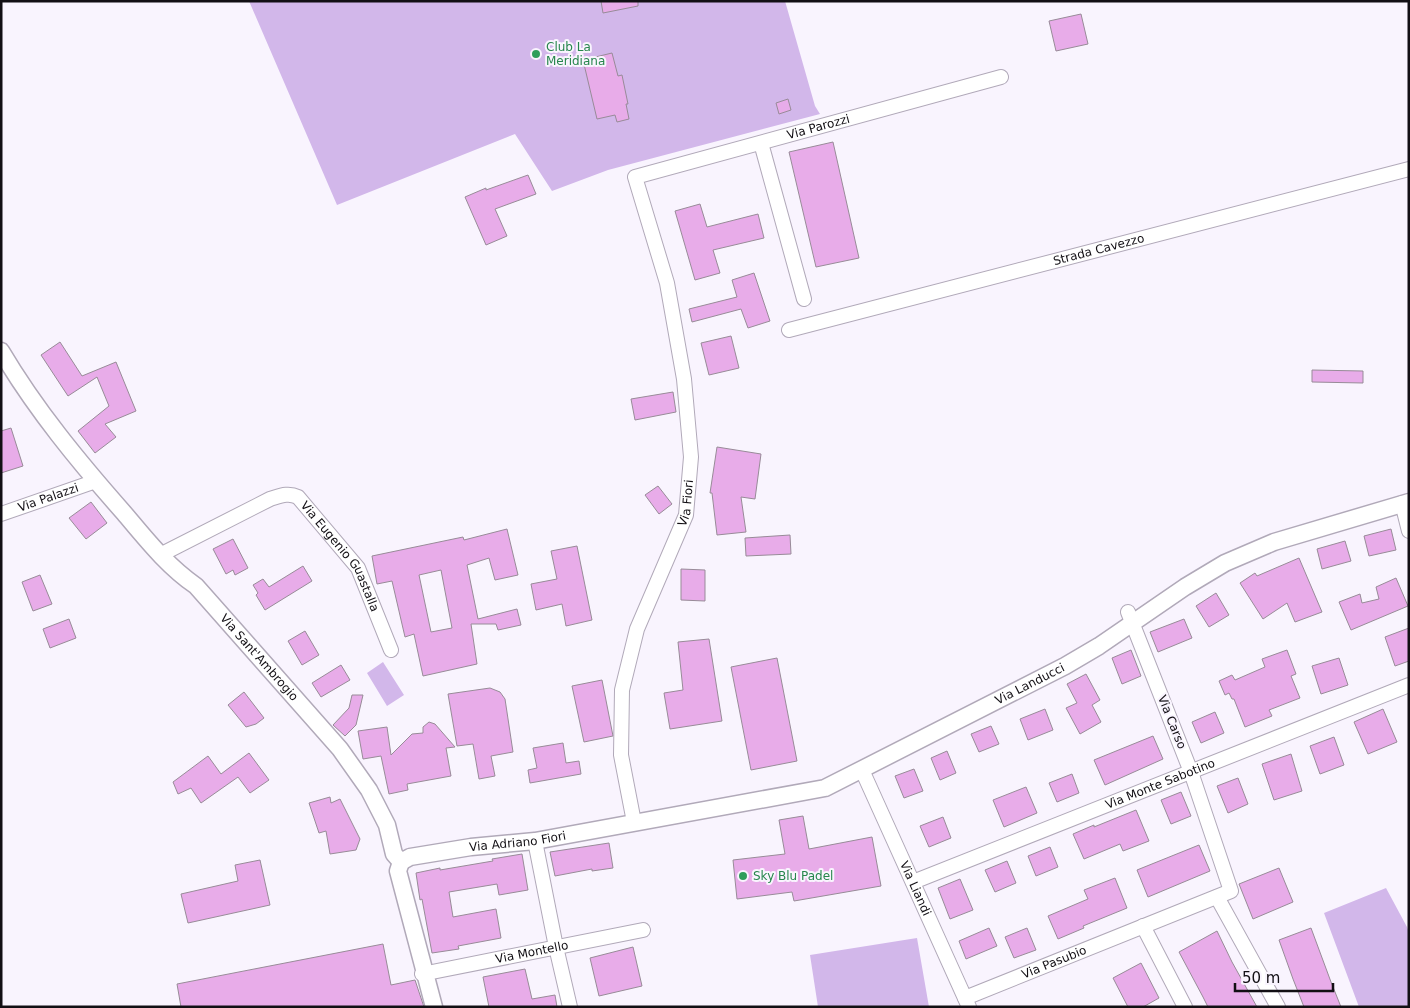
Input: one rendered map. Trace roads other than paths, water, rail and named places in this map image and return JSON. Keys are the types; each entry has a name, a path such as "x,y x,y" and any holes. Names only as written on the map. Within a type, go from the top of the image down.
{"street":[{"name":"Via Parozzi","path":"635,177 1001,77"},
{"path":"761,143 804,300"},
{"name":"Strada Cavezzo","path":"789,330 1409,168"},
{"name":"Via Fiori","path":"634,822 622,755 622,690 637,629 686,515 692,457 684,378 667,283 635,177"},
{"name":"Via Sant'Ambrogio","path":"1,351 41,412 96,481 160,555 177,572 196,586 340,749 369,790 387,825 394,854 401,862 398,871 434,1007"},
{"name":"Via Palazzi","path":"1,514 96,481"},
{"name":"Via Eugenio Guastalla","path":"160,555 270,499 284,494 292,494 298,497 358,568 392,650"},
{"path":"1405,502 1409,531"},
{"name":"Via Landucci","path":"634,822 825,788 1065,666 1099,646 1130,617 1225,563 1274,542 1405,502"},
{"name":"Via Carso","path":"1130,617 1191,772 1231,891"},
{"name":"Via Monte Sabotino","path":"913,882 1409,685"},
{"name":"Via Liandi","path":"862,770 967,1002"},
{"name":"Via Adriano Fiori","path":"401,862 410,858 471,847 535,841 634,822"},
{"path":"535,841 570,1007"},
{"name":"Via Pasubio","path":"967,1002 1143,926 1231,891"},
{"path":"1217,897 1278,1007"},
{"path":"1143,926 1186,1007"},
{"name":"Via Montello","path":"424,974 643,930"}],"place":[{"name":"Club La Meridiana","path":"536,54"},
{"name":"Sky Blu Padel","path":"743,876"}]}
